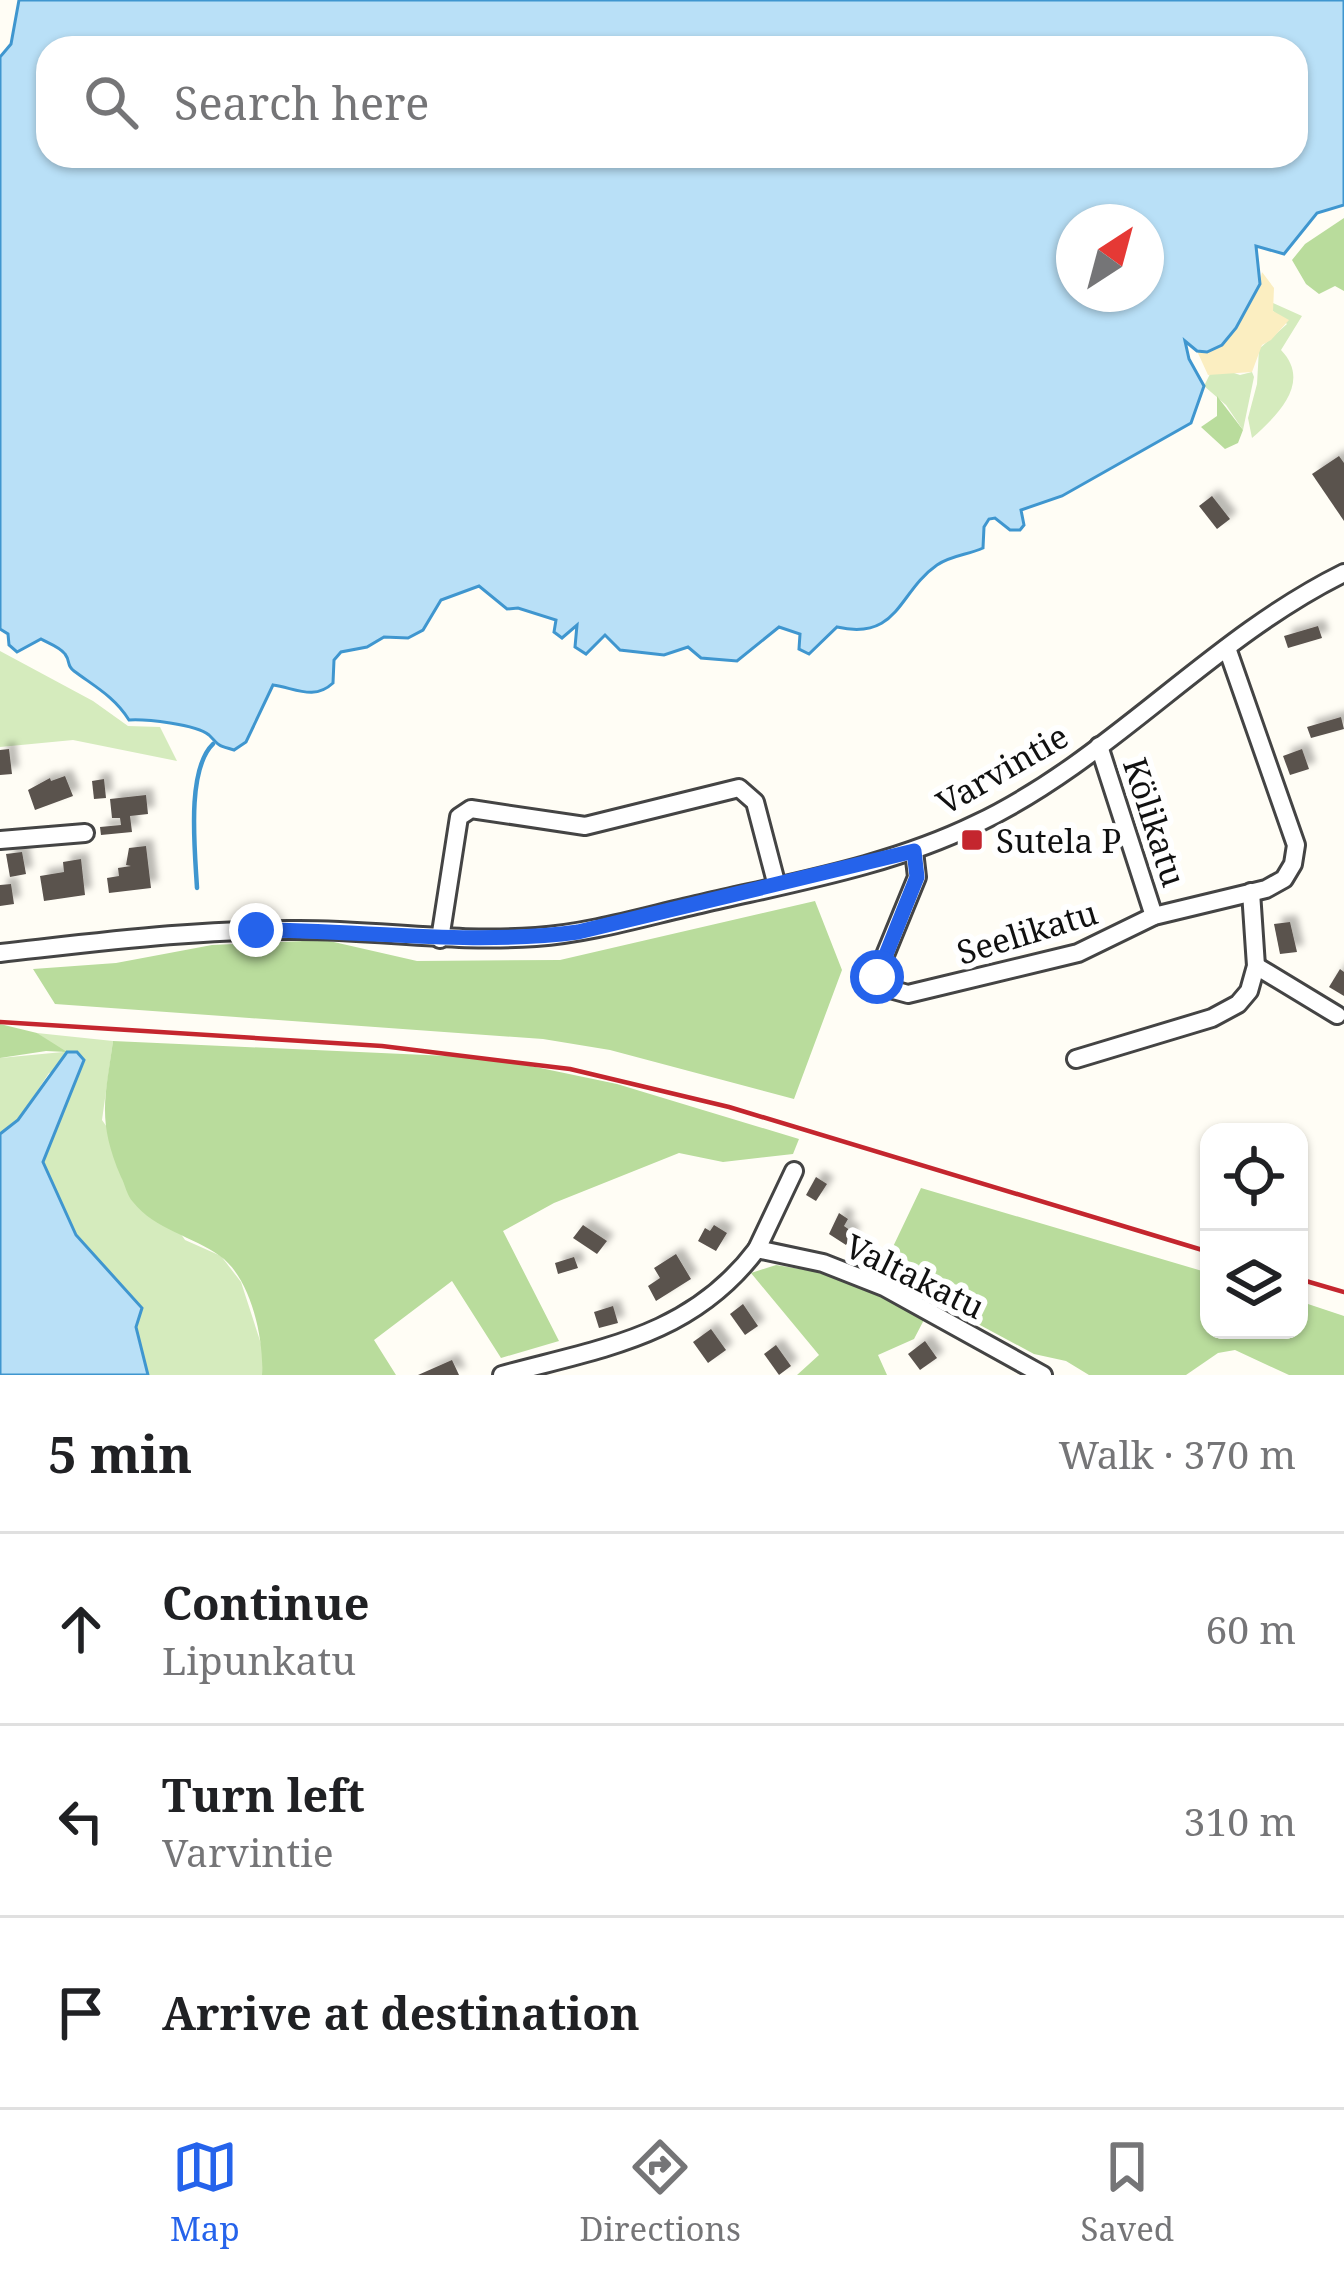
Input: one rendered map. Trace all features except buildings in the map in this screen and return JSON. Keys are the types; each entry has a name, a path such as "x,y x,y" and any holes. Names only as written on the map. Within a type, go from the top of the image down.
{"street":[{"name":"Varvintie","path":"0,953 148,936 256,930 440,939 578,932 914,851 1002,811 1100,746 1227,648 1344,573"},
{"path":"1076,1059 1212,1018 1238,1004 1250,991 1256,966 1251,892 1284,879 1294,864 1296,845 1227,648"},
{"name":"Kölikatu","path":"1100,746 1154,916"},
{"path":"440,939 459,817 472,809 585,826 739,788 755,802 777,886"},
{"path":"0,840 85,832"},
{"name":"Seelikatu","path":"914,851 917,877 877,977 886,988 908,994 1078,953 1154,916 1251,892"},
{"path":"1256,966 1337,1015"},
{"path":"502,1375 652,1334 708,1299 757,1249 794,1171"},
{"name":"Valtakatu","path":"757,1249 824,1263 884,1287 1043,1375"}],"green space":[{"path":"1344,218 1344,291 1335,286 1319,294 1306,284 1292,260 1305,244"},
{"path":"1273,303 1302,316 1281,350 1290,362 1292,386 1281,408 1252,438 1248,418 1259,349 1287,324 1273,311"},
{"path":"1252,372 1254,377 1243,430 1226,405 1204,386 1210,374"},
{"path":"1217,396 1243,430 1238,443 1225,449 1201,427 1217,416"},
{"path":"0,651 93,701 128,726 160,727 177,761 73,740 0,747"},
{"path":"815,901 842,970 794,1099 610,1050 543,1039 55,1004 33,969 116,963 212,945 325,940 417,961 560,960"},
{"path":"0,1024 37,1033 67,1052 0,1058"},
{"path":"37,1033 113,1041 102,1120 185,1240 221,1256 241,1282 263,1350 262,1375 148,1375 135,1327 142,1308 76,1235 43,1162 84,1060 49,1073 18,1120 0,1134 0,1058 63,1052"},
{"path":"113,1041 492,1058 617,1084 799,1139 793,1154 723,1162 679,1153 554,1203 503,1231 559,1341 501,1358 452,1281 374,1340 396,1375 262,1375 253,1310 231,1266 210,1249 152,1219 128,1193 106,1125"},
{"path":"921,1188 1200,1270 1200,1339 1308,1339 1308,1304 1344,1316 1344,1375 1289,1375 1235,1350 1218,1353 1186,1375 1089,1375 1066,1361 1034,1354 952,1310 952,1292 919,1292 880,1274"},
{"path":"776,1265 830,1274 926,1316 914,1339 878,1355 887,1375 797,1375 819,1355 751,1273"}],"sand":[{"path":"1262,272 1274,288 1273,311 1289,320 1262,345 1252,372 1208,375 1197,351 1207,352 1234,326 1249,307"}],"water":[{"path":"19,0 1344,0 1344,205 1317,213 1284,254 1256,246 1260,284 1222,345 1197,351 1185,341 1204,386 1191,423 1062,496 1021,510 1024,525 1020,530 989,519 983,548 937,565 886,621 857,629 837,627 809,654 799,649 800,634 779,627 737,661 701,658 688,647 664,655 620,650 605,635 586,654 575,647 577,625 562,638 554,632 556,620 507,609 479,586 441,600 423,630 408,638 384,637 367,647 341,652 334,660 333,683 326,688 304,692 273,685 246,742 234,750 193,728 129,720 111,698 72,669 60,649 41,639 17,652 0,629 0,57 11,44"},
{"path":"67,1052 77,1052 84,1060 43,1162 76,1235 142,1308 136,1327 148,1375 0,1375 0,1134 18,1120"}],"waterway":[{"path":"197,888 196,791 204,756 213,744"}],"railway":[{"path":"0,1022 382,1046 570,1069 729,1107 1200,1249"},
{"path":"1308,1282 1344,1292"}],"place":[{"name":"Sutela P","path":"972,840"}],"route":[{"path":"256,930 440,939 539,937 578,932 914,851 917,877 877,977"}]}
